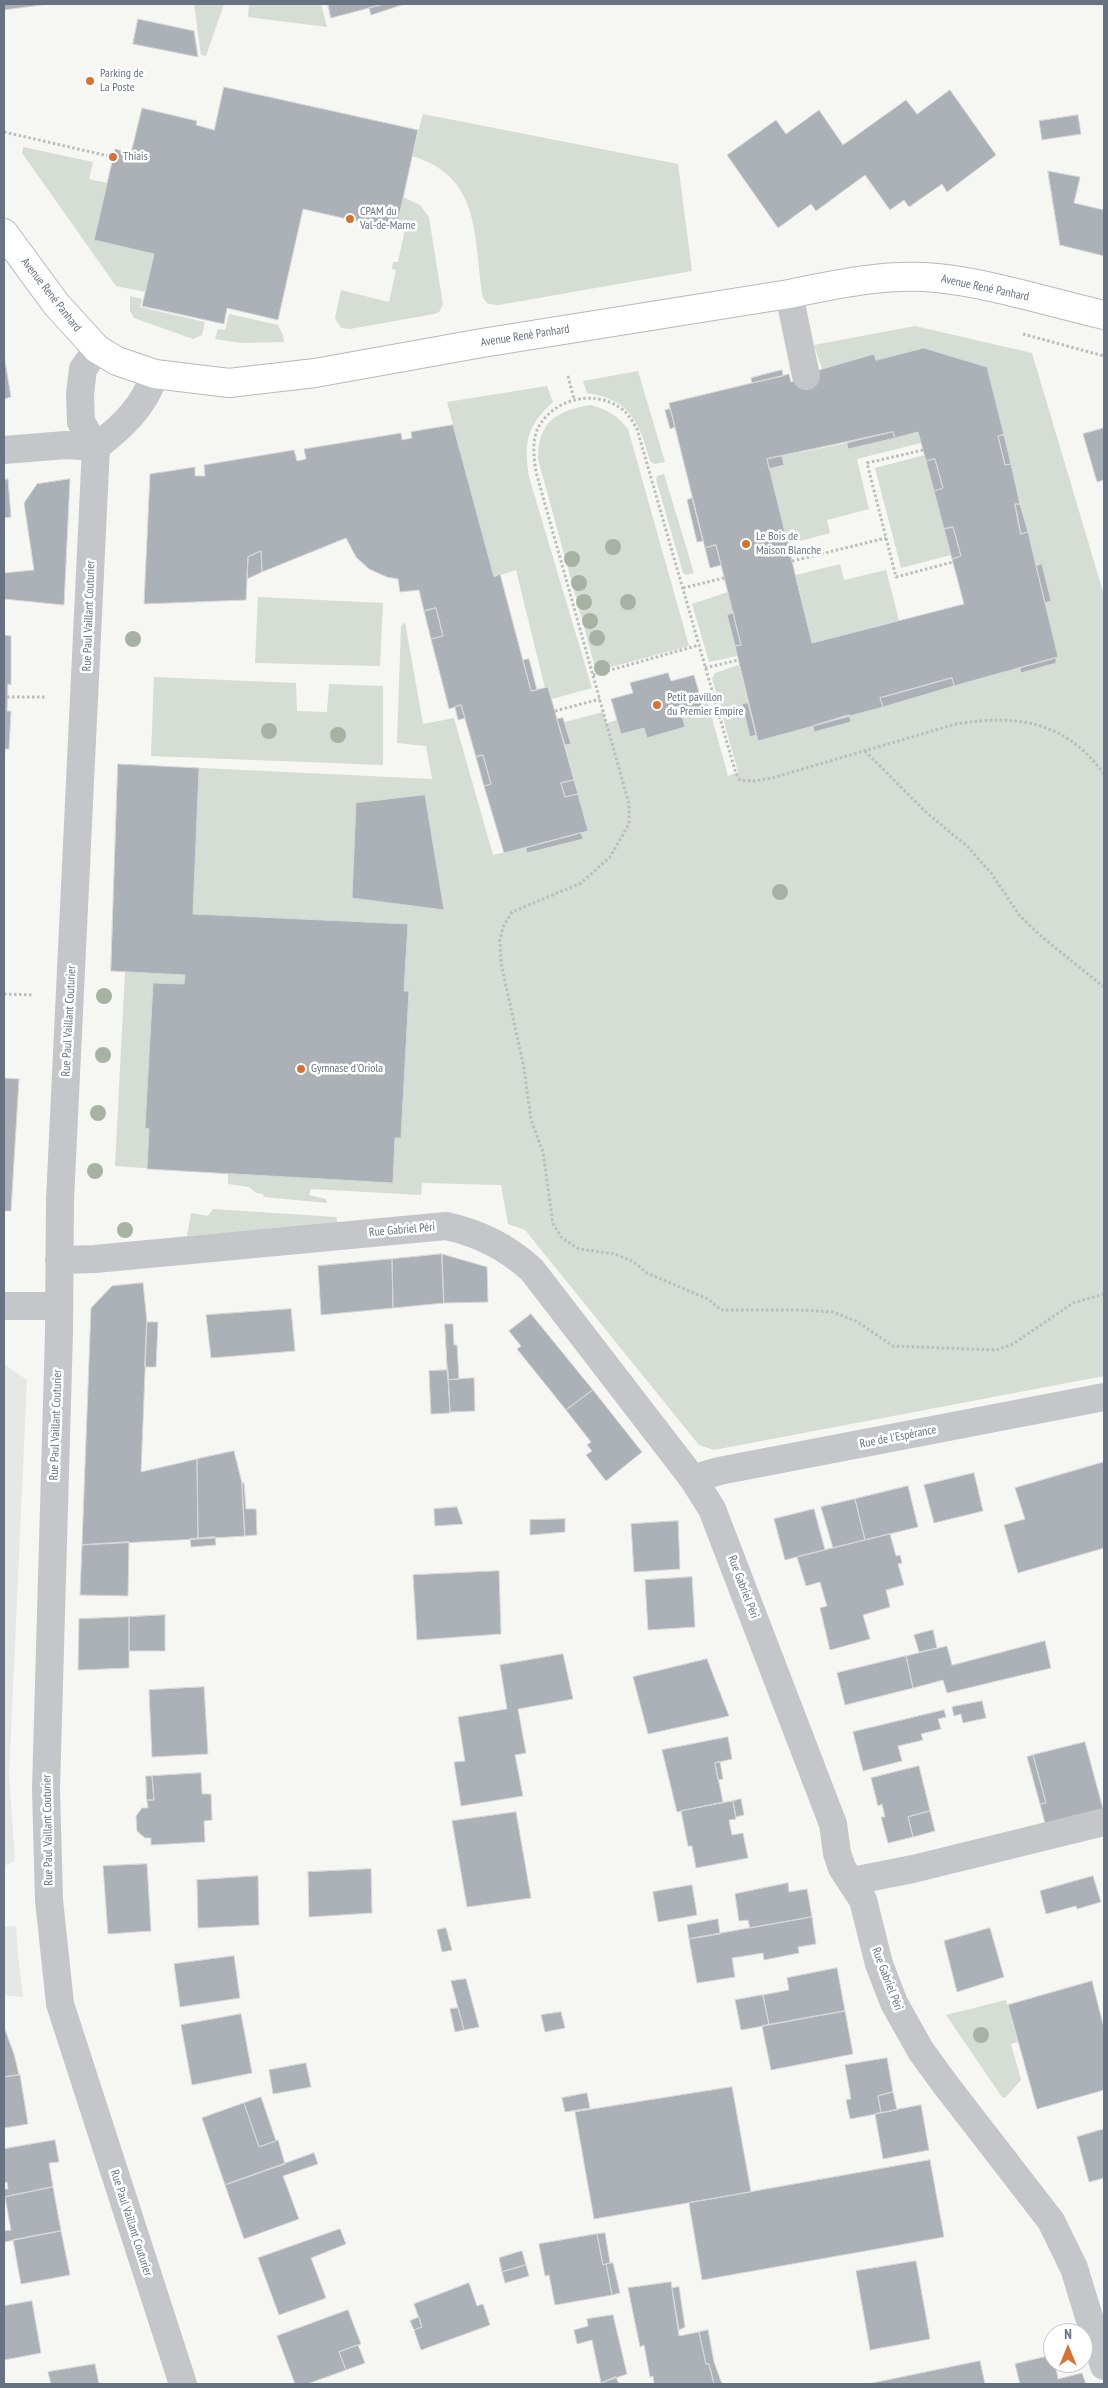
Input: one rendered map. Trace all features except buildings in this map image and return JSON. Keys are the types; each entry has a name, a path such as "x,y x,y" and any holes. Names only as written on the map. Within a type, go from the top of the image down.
{"main road":[{"name":"Avenue René Panhard","path":"4,233 56,304 97,349 117,361 155,374 228,383 315,374 482,343 789,294 839,284 895,278 936,278 1104,316"}],"street":[{"path":"789,294 806,376"},
{"path":"96,447 81,422 80,394 83,369 97,349"},
{"path":"4,450 66,445 96,447 136,412 150,388 155,374"},
{"name":"Rue Paul Vaillant Couturier","path":"96,447 85,709 60,1200 59,1306 46,1789 54,1961 60,2004 183,2384"},
{"name":"Rue Gabriel Péri","path":"59,1260 105,1258 429,1226 446,1226 473,1234 511,1252 532,1270 705,1496 718,1522 833,1824 837,1853 842,1868 852,1881 866,1908 884,1977 907,2028 945,2084 1039,2204 1062,2241 1074,2268 1104,2366"},
{"path":"4,1306 59,1306"},
{"name":"Rue de l'Espérance","path":"693,1479 719,1471 1104,1397"},
{"path":"852,1881 913,1869 1104,1822"}],"path":[{"path":"4,132 113,157"},
{"path":"568,376 574,399"},
{"path":"1104,774 1076,743 1042,725 1021,721 985,720 956,724 772,778 754,781 740,780 736,774 637,429 628,414 616,406 592,399 574,399 552,412 538,429 534,461 629,804 628,824 610,857 581,883 512,912 503,927 500,940 501,964 524,1068 531,1120 543,1152 553,1224 562,1238 579,1249 616,1254 634,1262 646,1274 708,1299 721,1310 833,1312 856,1320 893,1346 996,1350 1013,1344 1073,1304 1104,1294"},
{"path":"923,450 867,463 896,576 953,562"},
{"path":"792,561 886,538"},
{"path":"683,588 724,578"},
{"path":"593,675 699,645"},
{"path":"705,668 738,660"},
{"path":"7,697 48,697"},
{"path":"555,711 600,699"},
{"path":"864,751 928,814 968,847 991,873 1025,921 1104,987"},
{"path":"4,994 36,995"}],"shaded area":[{"path":"194,4 224,4 206,56 201,55"},
{"path":"249,4 321,4 327,27 248,17"},
{"path":"423,114 678,164 692,271 499,305 488,304 483,298 475,233 463,195 452,179 435,166 412,156"},
{"path":"23,147 93,162 89,179 107,183 94,240 154,254 145,292 116,286 22,153"},
{"path":"403,197 420,205 429,217 443,305 439,312 434,314 350,329 341,328 335,318 341,290 389,302 396,270 392,269 393,262 398,262 405,229 396,227"},
{"path":"130,296 142,299 140,307 205,322 202,335 193,339 134,318 130,311"},
{"path":"229,314 278,325 284,342 241,343 215,339 218,329 225,330"},
{"path":"915,326 1032,353 1104,595 1104,1376 714,1450 699,1445 525,1230 508,1224 501,1185 422,1183 421,1195 311,1189 309,1195 326,1199 327,1203 264,1197 263,1194 256,1193 249,1187 228,1184 228,1174 115,1166 125,972 111,971 118,764 432,779 426,746 397,743 401,626 405,622 423,724 454,718 493,855 526,848 528,853 583,839 581,833 588,831 565,745 571,744 565,722 603,712 607,723 617,720 644,728 647,738 685,727 682,716 704,710 700,697 706,696 728,776 738,772 712,678 715,673 739,665 748,703 743,704 750,737 756,735 758,741 813,726 814,731 851,722 849,715 1020,668 1022,673 1056,663 1045,603 1041,564 1036,566 987,367 924,348 876,360 874,354 822,369 814,345"},
{"path":"638,371 665,462 654,464 650,461 642,435 631,415 614,401 587,393 583,381"},
{"path":"547,386 553,402 537,419 529,436 527,454 529,477 592,688 552,699 548,687 545,688 516,570 494,577 447,402"},
{"path":"590,405 612,414 628,429 689,646 596,671 538,459 541,436 551,420 568,411"},
{"path":"918,432 921,443 857,459 869,509 827,520 830,533 788,544 769,469 784,465 782,456 847,443 848,449"},
{"path":"925,455 951,555 901,568 875,468"},
{"path":"664,474 694,573 686,575 683,573 656,479 657,476"},
{"path":"840,564 844,580 886,570 899,620 812,643 796,575"},
{"path":"728,592 733,613 727,615 737,656 709,662 692,604"},
{"path":"258,597 383,603 380,666 255,663"},
{"path":"154,677 296,683 297,711 327,712 329,684 383,686 383,765 151,756"},
{"path":"213,1209 336,1217 338,1224 187,1236 191,1213 208,1216"},
{"path":"4,1364 27,1380 9,1775 15,1861 4,1866"},
{"path":"16,1926 23,1997 4,1995 4,1927"},
{"path":"1006,2000 1018,2042 1011,2044 1021,2080 1005,2098 1002,2097 946,2015"}],"place":[{"name":"Parking de La Poste","path":"90,81"},
{"name":"Thiais","path":"113,157"},
{"name":"CPAM du Val-de-Marne","path":"350,219"},
{"name":"Le Bois de Maison Blanche","path":"746,544"},
{"name":"Petit pavillon du Premier Empire","path":"657,705"},
{"name":"Gymnase d'Oriola","path":"301,1069"}]}
